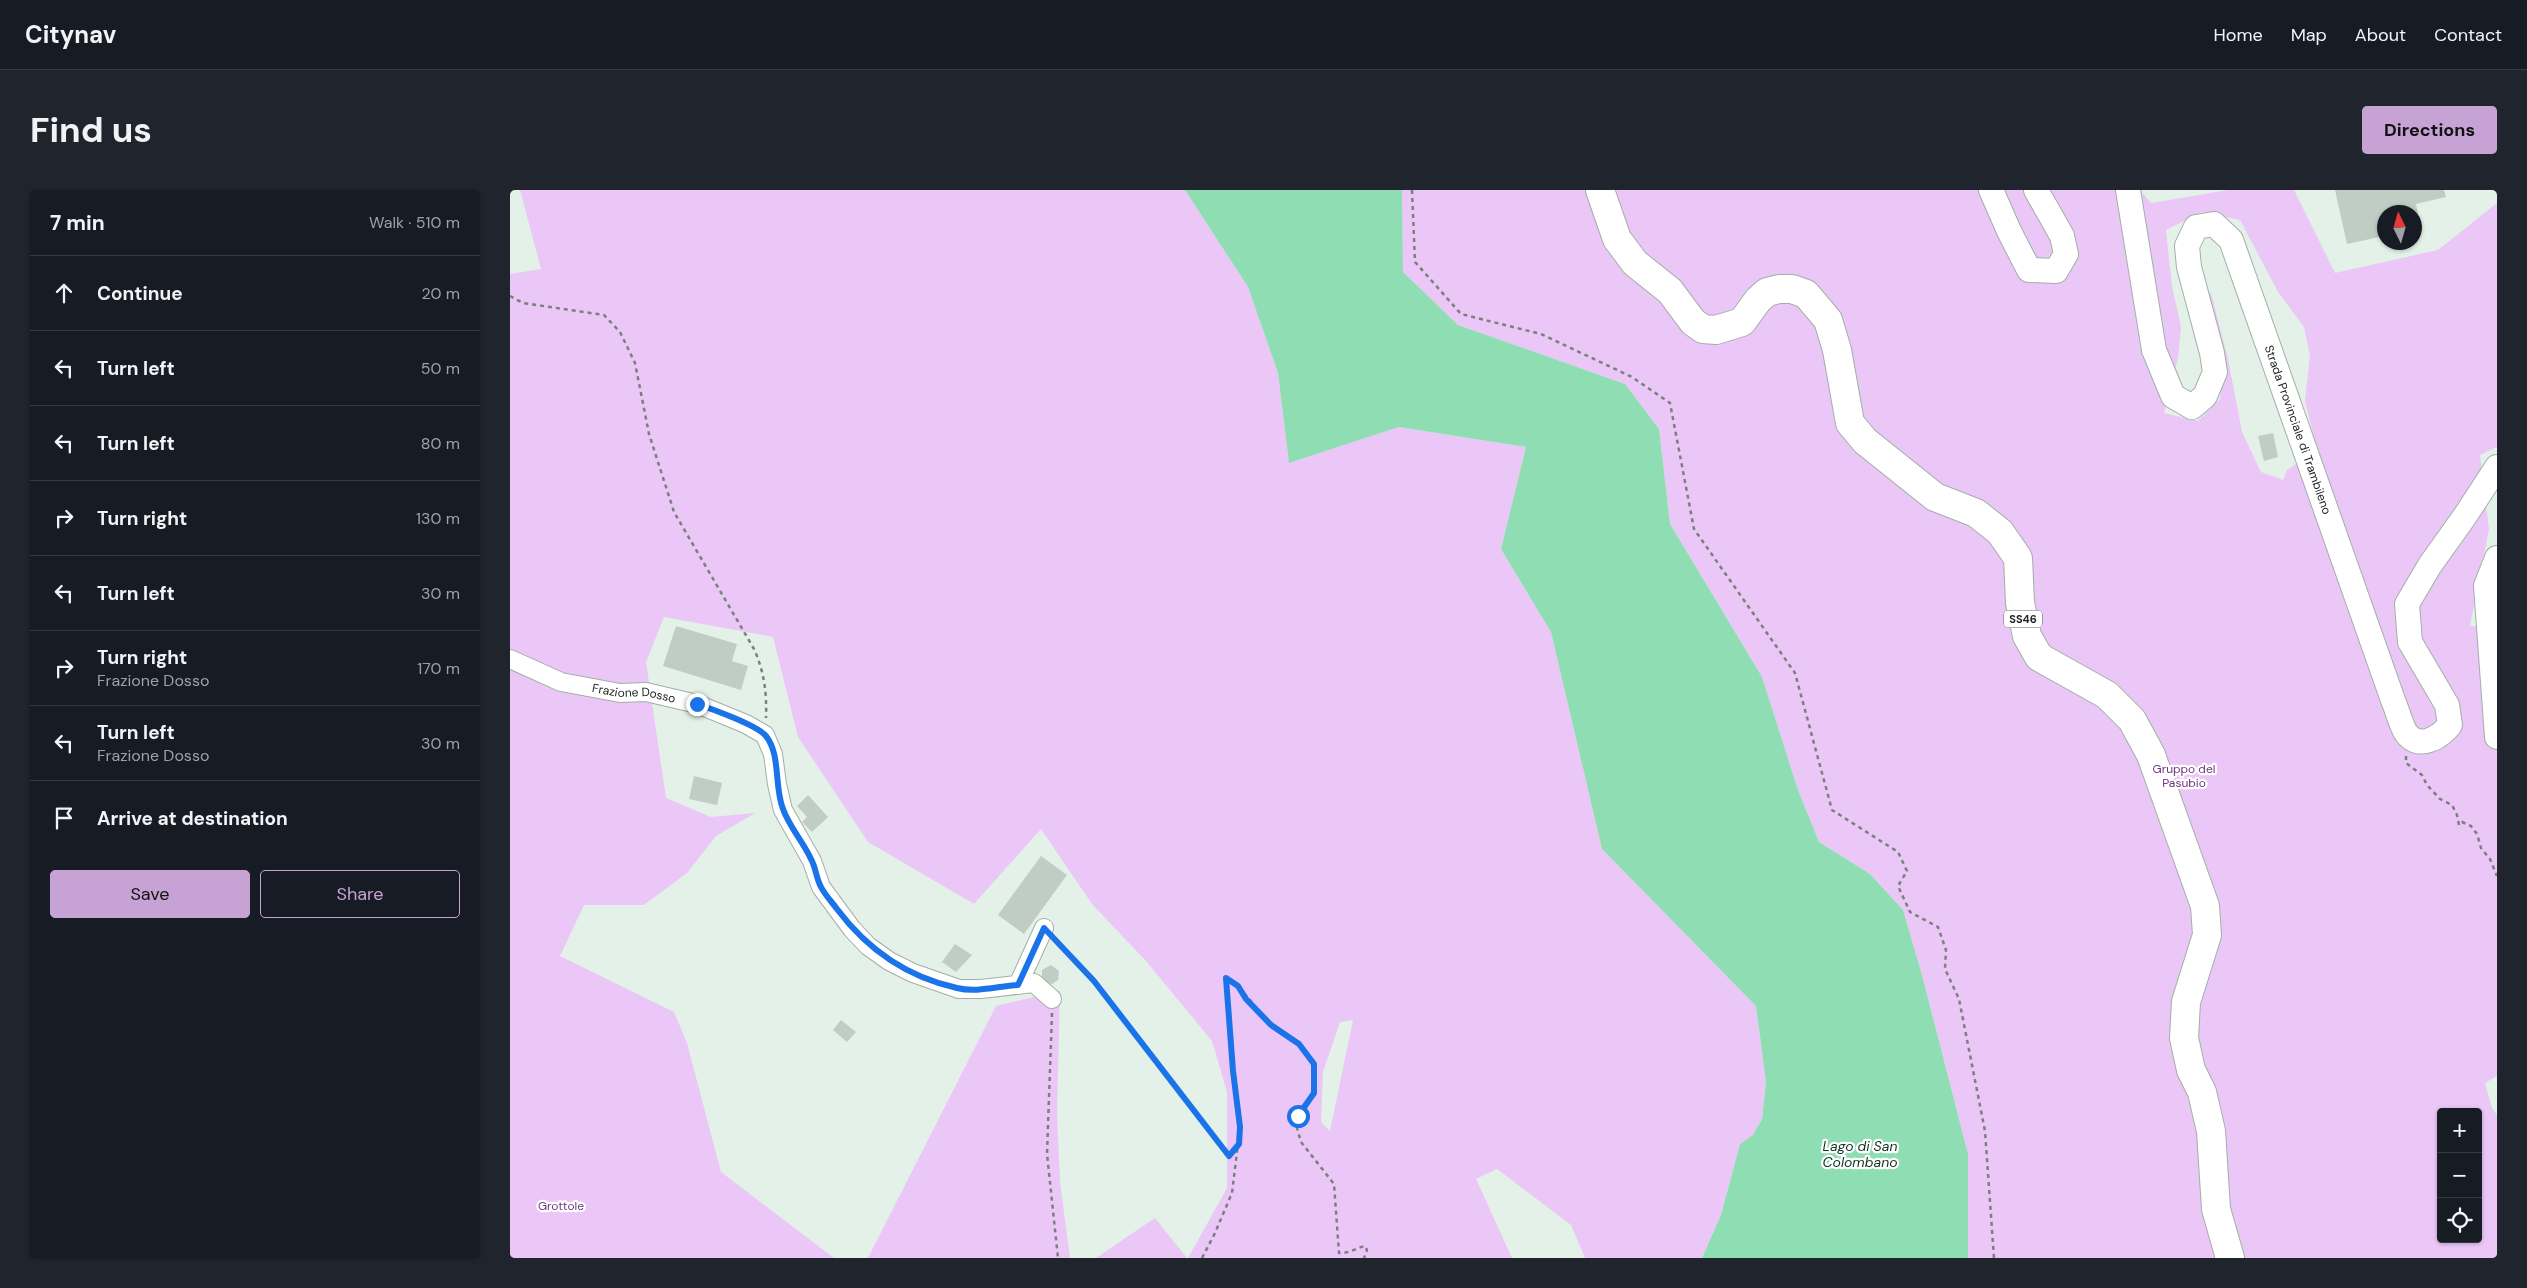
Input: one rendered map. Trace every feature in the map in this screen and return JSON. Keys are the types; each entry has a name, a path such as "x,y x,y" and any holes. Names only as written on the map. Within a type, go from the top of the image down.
{"main road":[{"name":"SS46","path":"1600,190 1617,239 1635,262 1670,291 1694,322 1703,328 1716,330 1742,322 1758,300 1767,292 1779,289 1792,289 1806,294 1828,320 1837,350 1850,423 1865,440 1935,497 1976,513 2000,532 2018,558 2020,603 2027,636 2039,657 2107,695 2132,720 2152,755 2205,906 2207,935 2186,1002 2184,1038 2191,1070 2202,1092 2212,1131 2216,1210 2230,1258"}],"street":[{"path":"1992,190 2029,270 2056,271 2066,254 2062,236 2036,190"},
{"name":"Strada Provinciale di Trambileno","path":"2128,190 2154,350 2173,396 2192,407 2205,396 2215,372 2212,353 2189,267 2187,246 2196,227 2214,224 2231,240 2406,733"},
{"path":"2406,733 2416,741 2430,741 2442,735 2450,725 2447,705 2410,642 2407,604 2430,565 2465,516 2497,466"},
{"path":"2497,558 2486,586 2492,604 2497,736"},
{"name":"Frazione Dosso","path":"510,659 561,682 620,693 646,692 697,704 746,724 766,735"},
{"path":"766,735 773,754 783,810 812,861 821,887 852,929 868,946 889,961 913,973 959,989 981,989 1034,983 1052,999"},
{"path":"1018,985 1044,928"}],"path":[{"path":"1412,190 1415,262 1461,314 1542,334 1632,377 1670,402 1694,529 1794,673 1832,810 1898,852 1907,871 1898,886 1910,912 1938,927 1946,950 1945,969 1959,999 1985,1130 1994,1258"},
{"path":"510,296 523,303 604,315 620,332 635,363 649,434 674,512 754,649 762,667 767,702 766,735"},
{"path":"2406,733 2406,763 2422,775 2440,799 2452,805 2459,825 2462,822 2471,826 2477,834 2482,851 2490,859 2497,876"},
{"path":"1044,928 1094,981 1229,1156 1239,1144"},
{"path":"1202,1258 1232,1193 1239,1144 1240,1127 1233,1071 1226,978 1238,986 1246,999 1271,1025 1299,1044 1314,1064 1314,1093 1298,1116 1297,1128 1301,1142 1334,1184 1339,1253 1346,1254 1365,1246 1364,1258"},
{"path":"1052,999 1047,1154 1058,1258"}],"green space":[{"name":"Grottole","path":"520,190 1185,190 1248,287 1278,373 1289,463 1399,427 1526,447 1501,549 1551,632 1602,849 1756,1006 1766,1082 1762,1119 1753,1135 1740,1144 1721,1215 1702,1258 1585,1258 1571,1225 1497,1169 1476,1179 1512,1258 1188,1258 1227,1188 1227,1092 1212,1041 1146,961 1092,904 1041,829 974,904 868,842 798,737 773,637 664,617 646,662 666,798 711,817 755,813 716,836 687,873 644,905 584,905 560,956 674,1012 687,1043 721,1172 834,1258 510,1258 510,274 541,269","holes":["1353,1020 1330,1131 1321,1122 1323,1072 1340,1022"]},
{"name":"Gruppo del Pasubio","path":"1402,190 2140,190 2151,203 2228,190 2294,190 2335,273 2438,250 2497,203 2497,447 2480,455 2489,529 2470,626 2497,627 2497,1076 2485,1083 2492,1108 2497,1115 2497,1258 1968,1258 1968,1154 1922,975 1903,910 1870,874 1819,842 1798,790 1762,677 1670,524 1659,429 1625,384 1458,325 1403,272","holes":["2202,212 2240,220 2278,292 2304,327 2310,356 2305,401 2317,450 2287,470 2283,480 2261,472 2242,432 2228,359 2211,293 2206,295 2222,378 2220,399 2198,421 2164,413 2178,358 2181,327 2172,286 2166,230"]},
{"path":"1060,991 1057,1113 1060,1182 1070,1258 868,1258 996,1006"},
{"path":"1155,1218 1187,1258 1096,1258"}],"water":[{"name":"Lago di San Colombano","path":"1185,190 1402,190 1403,272 1458,325 1625,384 1659,429 1670,524 1762,677 1798,790 1819,842 1870,874 1903,910 1922,975 1968,1154 1968,1258 1702,1258 1721,1215 1740,1144 1753,1135 1762,1119 1766,1082 1756,1006 1602,849 1551,632 1501,549 1526,447 1399,427 1289,463 1278,373 1248,287"}],"building":[{"path":"2335,190 2444,190 2446,197 2416,205 2377,205 2377,238 2347,244"},
{"path":"2273,433 2278,457 2264,461 2258,436"},
{"path":"676,626 737,644 732,661 748,666 741,690 663,666"},
{"path":"694,776 722,783 717,805 689,799"},
{"path":"808,795 828,817 812,832 802,822 807,817 797,806"},
{"path":"1041,856 1067,875 1024,934 998,915"},
{"path":"955,944 972,955 956,972 942,962"},
{"path":"1051,965 1059,971 1058,980 1052,984 1042,981 1042,970"},
{"path":"841,1020 856,1032 847,1042 833,1030"}],"route":[{"path":"697,704 746,724 766,735 773,754 783,810 812,861 821,887 852,929 868,946 889,961 913,973 959,989 1018,985 1044,928 1094,981 1229,1156 1239,1144 1240,1127 1233,1071 1226,978 1238,986 1246,999 1271,1025 1299,1044 1314,1064 1314,1093 1298,1116"}]}
